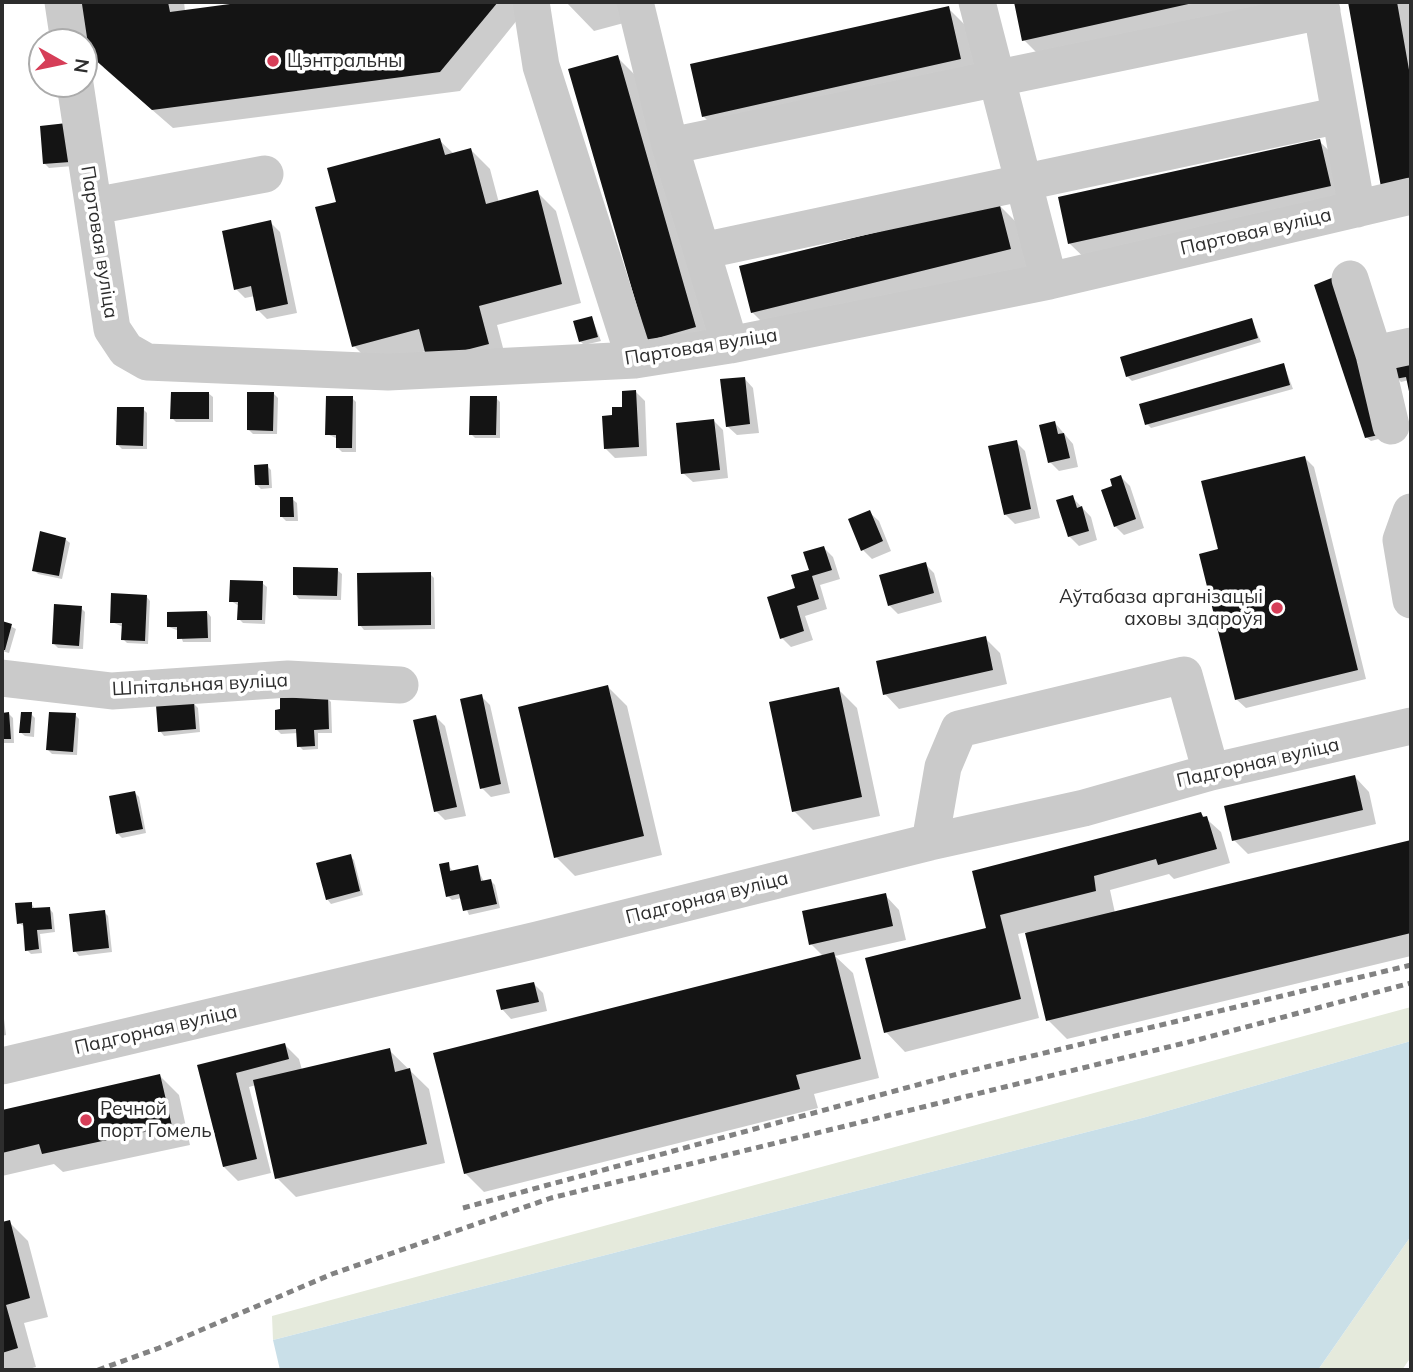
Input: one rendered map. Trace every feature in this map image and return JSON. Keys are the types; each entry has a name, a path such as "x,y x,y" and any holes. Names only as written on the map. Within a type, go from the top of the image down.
{"street":[{"path":"63,2 67,28"},
{"path":"531,2 541,66 635,360"},
{"path":"635,2 670,146 730,345"},
{"path":"977,2 1049,281"},
{"path":"670,146 1321,7 1357,209"},
{"name":"Партовая вуліца","path":"77,98 112,329 126,350 147,362 388,372 635,360 730,345 1049,281 1411,196"},
{"path":"702,251 1340,115"},
{"path":"94,206 265,174"},
{"path":"1350,279 1374,354 1391,426"},
{"path":"1374,354 1411,346"},
{"path":"1411,512 1401,540 1411,600"},
{"path":"930,842 943,766 959,729 1184,675 1211,772"},
{"name":"Шпітальная вуліца","path":"2,678 112,691 288,679 400,685"},
{"name":"Падгорная вуліца","path":"2,1066 537,940 930,842 1084,808 1211,772 1411,726"}],"shaded area":[{"path":"1411,1007 1411,1041 1146,1117 273,1340 272,1316"},
{"path":"1411,1236 1411,1357 1402,1370 1318,1370"}],"water":[{"path":"1411,1041 1411,1236 1318,1370 280,1370 273,1340 1146,1117"}],"building":[{"name":"Цэнтральны","path":"77,2 168,2 170,12 245,2 498,2 440,72 152,110 98,62 98,28 81,28"},
{"path":"1014,2 1193,2 1193,3 1022,41"},
{"path":"1348,2 1397,2 1411,81 1411,182 1381,187"},
{"path":"949,6 961,59 702,117 690,64"},
{"path":"618,55 696,327 647,341 568,69"},
{"path":"67,123 70,162 43,164 40,126"},
{"path":"440,138 445,155 471,148 486,204 538,190 562,284 479,306 489,344 427,360 419,329 352,347 315,207 336,202 327,168"},
{"path":"1320,139 1331,186 1068,244 1058,197"},
{"path":"999,202 1011,249 751,313 739,266"},
{"path":"271,220 288,304 256,311 251,286 234,290 222,231"},
{"path":"1334,277 1383,434 1365,438 1314,285"},
{"path":"592,316 598,337 579,342 573,321"},
{"path":"1252,318 1258,338 1126,377 1120,357"},
{"path":"1411,360 1410,396 1406,377 1395,379 1392,364"},
{"path":"1284,363 1290,385 1145,425 1139,404"},
{"path":"745,377 750,424 726,427 720,379"},
{"path":"636,390 639,447 604,449 602,416 612,415 612,407 622,407 622,391"},
{"path":"171,392 209,392 209,419 170,419"},
{"path":"247,392 274,392 273,431 247,430"},
{"path":"326,396 353,396 352,448 336,448 336,435 325,435"},
{"path":"470,396 497,396 496,435 469,435"},
{"path":"117,407 144,407 143,446 116,445"},
{"path":"714,419 720,470 681,474 676,423"},
{"path":"1055,421 1058,434 1064,433 1070,458 1048,463 1039,425"},
{"path":"1017,440 1031,509 1004,515 988,446"},
{"path":"1305,456 1358,670 1235,700 1199,554 1218,549 1201,481"},
{"path":"268,464 269,485 255,485 254,465"},
{"path":"1121,475 1136,519 1114,527 1101,490 1112,486 1110,479"},
{"path":"1073,495 1077,508 1082,506 1089,531 1068,537 1056,500"},
{"path":"280,497 293,497 294,517 280,517"},
{"path":"870,510 883,541 861,551 848,519"},
{"path":"40,531 66,538 59,576 32,571"},
{"path":"824,546 832,570 812,576 819,599 797,606 804,631 780,639 767,597 795,588 791,575 809,570 803,552"},
{"path":"926,562 934,593 888,606 879,575"},
{"path":"293,567 338,568 337,596 293,595"},
{"path":"431,572 431,625 358,626 357,573"},
{"path":"230,580 263,581 262,620 237,620 238,602 229,602"},
{"path":"111,593 147,595 145,641 121,640 122,623 110,623"},
{"path":"54,604 82,606 79,646 52,644"},
{"path":"207,611 208,638 177,639 177,627 167,627 167,612"},
{"path":"2,621 12,624 5,650 2,650"},
{"path":"986,636 993,670 883,695 876,661"},
{"path":"608,685 644,836 554,858 518,707"},
{"path":"839,687 862,797 792,812 769,702"},
{"path":"482,694 501,784 480,789 460,699"},
{"path":"328,696 329,729 314,730 315,746 297,747 296,729 275,730 275,710 280,709 280,698"},
{"path":"194,702 196,729 158,732 156,705"},
{"path":"9,712 11,739 2,739 2,713"},
{"path":"21,712 32,712 30,733 19,733"},
{"path":"49,712 76,713 73,752 46,750"},
{"path":"436,715 457,807 434,812 413,720"},
{"path":"1355,775 1363,810 1232,841 1224,806"},
{"path":"135,791 143,829 116,834 109,796"},
{"path":"1201,812 1203,817 1207,816 1217,849 1158,865 1156,859 1094,876 1096,891 1000,915 1021,999 884,1033 865,958 986,928 972,871"},
{"path":"1411,840 1411,933 1046,1021 1025,933"},
{"path":"351,854 360,891 326,900 316,863"},
{"path":"449,862 450,871 478,865 481,881 491,879 497,904 463,911 459,894 446,897 439,864"},
{"path":"886,893 893,926 809,945 802,911"},
{"path":"32,902 32,908 50,907 52,929 37,930 39,949 25,951 23,923 17,924 15,903"},
{"path":"105,910 109,948 73,952 69,914"},
{"path":"834,952 861,1059 796,1075 800,1089 464,1174 433,1053"},
{"path":"534,982 539,1002 501,1010 496,990"},
{"path":"285,1043 289,1059 236,1073 257,1159 223,1167 197,1065"},
{"path":"390,1048 395,1072 410,1068 427,1144 275,1179 253,1080"},
{"name":"Речной порт Гомель","path":"160,1074 172,1126 42,1154 39,1144 2,1153 2,1110"},
{"path":"10,1220 30,1298 6,1305 18,1348 2,1353 2,1222"}],"railway":[{"path":"463,1208 961,1073 1411,965"},
{"path":"98,1370 159,1348 332,1274 551,1198 1201,1039 1411,983"}],"place":[{"name":"Цэнтральны","path":"273,61"},
{"name":"Аўтабаза арганізацыі аховы здароўя","path":"1277,608"},
{"name":"Речной порт Гомель","path":"86,1120"}]}
